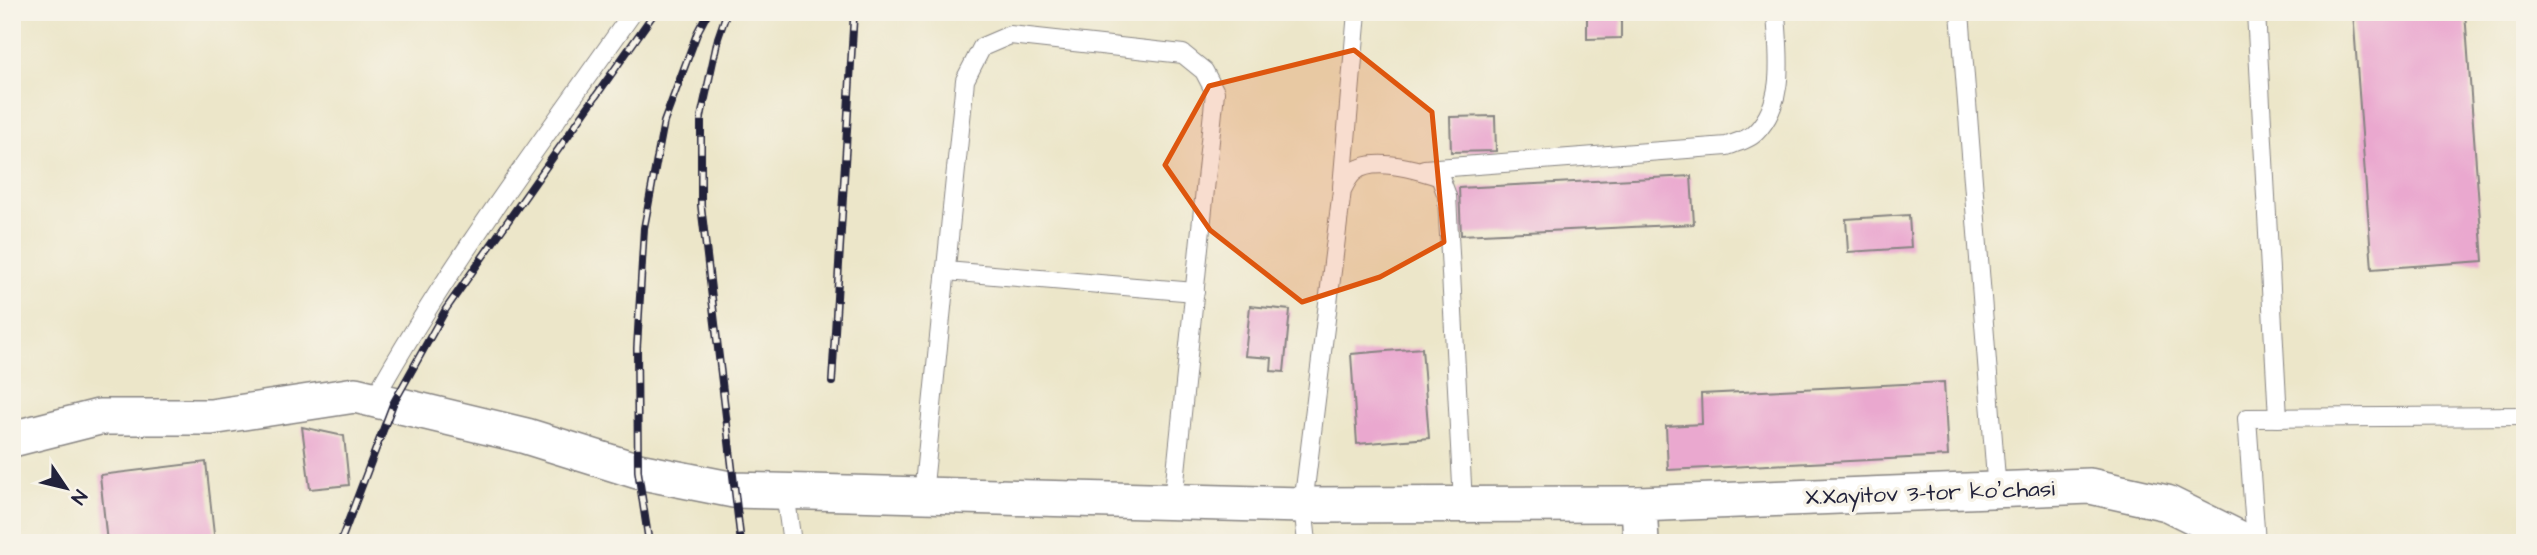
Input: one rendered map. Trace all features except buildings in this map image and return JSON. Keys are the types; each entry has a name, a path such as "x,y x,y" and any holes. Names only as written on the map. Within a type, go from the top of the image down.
{"street":[{"name":"X.Xayitov 3-tor koʼchasi","path":"12,439 99,417 211,417 355,395 526,436 638,471 734,490 1303,505 1639,504 1997,492 2090,486 2167,503 2248,543"},
{"path":"1639,504 1641,543"}],"lane":[{"path":"374,399 466,251 633,12"},
{"path":"1307,543 1303,505 1342,190 1357,12"},
{"path":"1342,190 1352,173 1367,164 1415,169 1727,146 1755,134 1772,108 1779,84 1776,12"},
{"path":"1960,12 1997,492"},
{"path":"2256,12 2278,418"},
{"path":"923,495 965,80 982,47 1010,35 1183,54 1204,71 1215,92 1173,501"},
{"path":"1415,169 1440,177 1447,196 1463,504"},
{"path":"946,271 1195,292"},
{"path":"2256,543 2247,418 2525,416"},
{"path":"785,492 792,543"}],"highlighted area":[{"path":"1354,50 1432,112 1444,242 1380,277 1302,302 1210,230 1165,165 1209,86"}],"railway":[{"path":"340,543 393,404 446,309 655,12"},
{"path":"649,543 638,471 637,348 644,228 664,122 698,31 708,12"},
{"path":"727,12 718,38 701,117 701,205 741,543"},
{"path":"832,382 854,12"}]}
